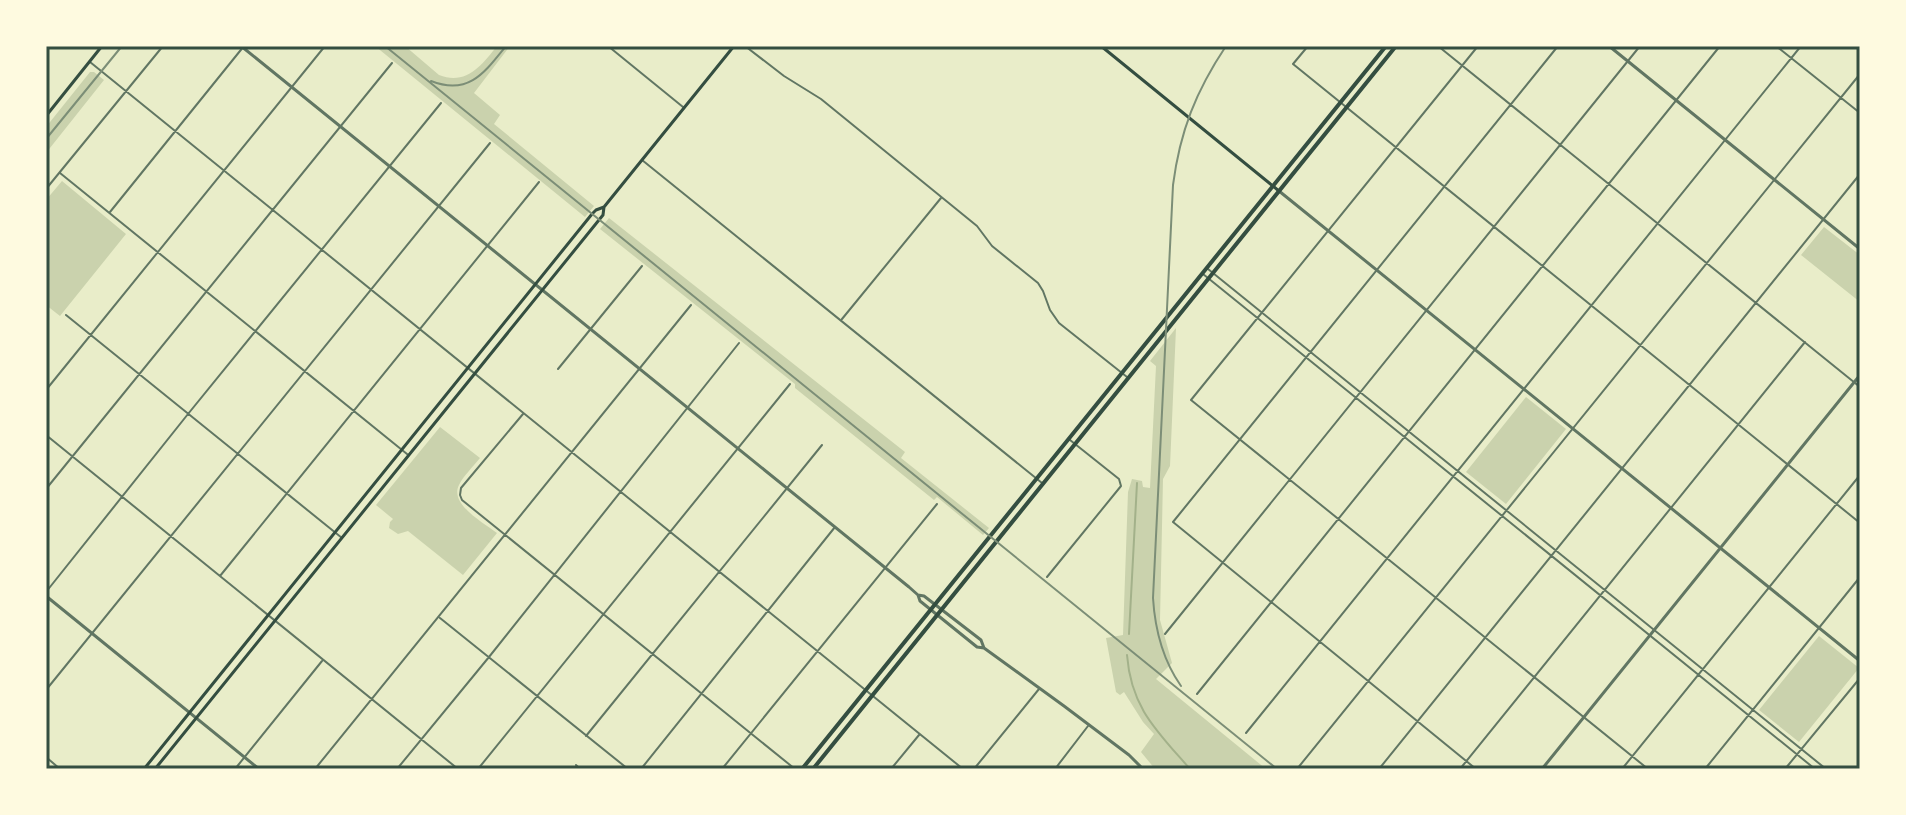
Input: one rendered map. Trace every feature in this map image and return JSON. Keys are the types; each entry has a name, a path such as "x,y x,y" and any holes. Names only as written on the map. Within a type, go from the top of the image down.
{"main road":[{"path":"46,116 102,46"},
{"path":"144,769 592,214 604,207 734,46"},
{"path":"1101,46 1279,191"},
{"path":"802,769 1386,46"},
{"path":"813,769 1396,46"},
{"path":"155,769 543,291 603,215 604,207"}],"street":[{"path":"46,189 163,46"},
{"path":"46,390 325,46"},
{"path":"608,46 684,108"},
{"path":"745,46 821,99 977,226 992,246 1038,283 1059,323 1128,378"},
{"path":"1308,46 1293,64 1860,523"},
{"path":"1438,46 1860,387"},
{"path":"1478,46 1191,400 1648,769"},
{"path":"1476,769 1173,522 1558,46"},
{"path":"1609,46 1860,249"},
{"path":"1165,634 1640,46"},
{"path":"1197,694 1720,46"},
{"path":"1776,46 1860,113"},
{"path":"1246,733 1801,46"},
{"path":"109,213 242,47 918,595 924,596 981,640 984,648"},
{"path":"89,62 963,769"},
{"path":"46,489 392,63"},
{"path":"1297,769 1860,74"},
{"path":"259,769 46,594 441,103"},
{"path":"46,690 490,143"},
{"path":"642,160 1043,483"},
{"path":"60,173 410,456"},
{"path":"1379,769 1860,174"},
{"path":"220,576 539,182"},
{"path":"1279,191 1860,661"},
{"path":"841,320 941,198"},
{"path":"558,369 642,266"},
{"path":"1207,268 1826,769"},
{"path":"1202,273 1815,769"},
{"path":"315,769 691,305"},
{"path":"66,315 342,538"},
{"path":"1460,769 1805,342"},
{"path":"397,769 739,343"},
{"path":"1542,769 1860,375"},
{"path":"478,769 790,384"},
{"path":"524,413 461,488 462,500 795,769"},
{"path":"46,435 458,769"},
{"path":"1047,577 1121,486 1119,479 1069,439"},
{"path":"586,736 822,445"},
{"path":"1622,769 1860,475"},
{"path":"722,769 937,504"},
{"path":"641,769 835,527"},
{"path":"1705,769 1860,577"},
{"path":"918,595 930,610 977,647 984,648 1039,688 1129,755 1143,769"},
{"path":"439,617 628,769"},
{"path":"235,769 323,659"},
{"path":"1785,769 1860,678"},
{"path":"974,769 1039,688"},
{"path":"1055,769 1089,725"},
{"path":"891,769 920,734"},
{"path":"46,757 59,769"},
{"path":"576,765 580,769"}],"green space":[{"path":"375,46 405,46 439,75 457,78 472,72 497,46 510,46 474,93 500,115 494,124 594,206 585,217"},
{"path":"90,72 104,80 46,153 46,127"},
{"path":"62,181 126,234 60,316 46,305 46,200"},
{"path":"609,218 905,452 901,458 989,528 983,535 937,497 934,500 795,388 795,384 600,229"},
{"path":"1824,227 1860,255 1860,302 1801,255"},
{"path":"1176,328 1170,466 1163,479 1160,620 1172,663 1156,679 1266,769 1155,769 1141,752 1154,734 1124,692 1120,695 1116,692 1106,638 1123,635 1128,492 1132,479 1142,481 1143,487 1150,488 1156,366 1150,361"},
{"path":"1526,397 1566,429 1506,504 1466,472"},
{"path":"440,427 480,458 461,481 457,492 463,506 497,533 463,575 408,531 398,534 389,528 393,519 376,505"},
{"path":"1819,636 1859,668 1799,742 1759,710"}],"waterway":[{"path":"1129,634 1137,483"},
{"path":"1127,655 1140,704 1190,769"}],"railway":[{"path":"46,139 122,46"},
{"path":"385,46 1277,769"},
{"path":"431,81 456,86 475,79 506,46"},
{"path":"1181,686 1161,644 1153,598 1173,185 1191,112 1226,46"}]}
